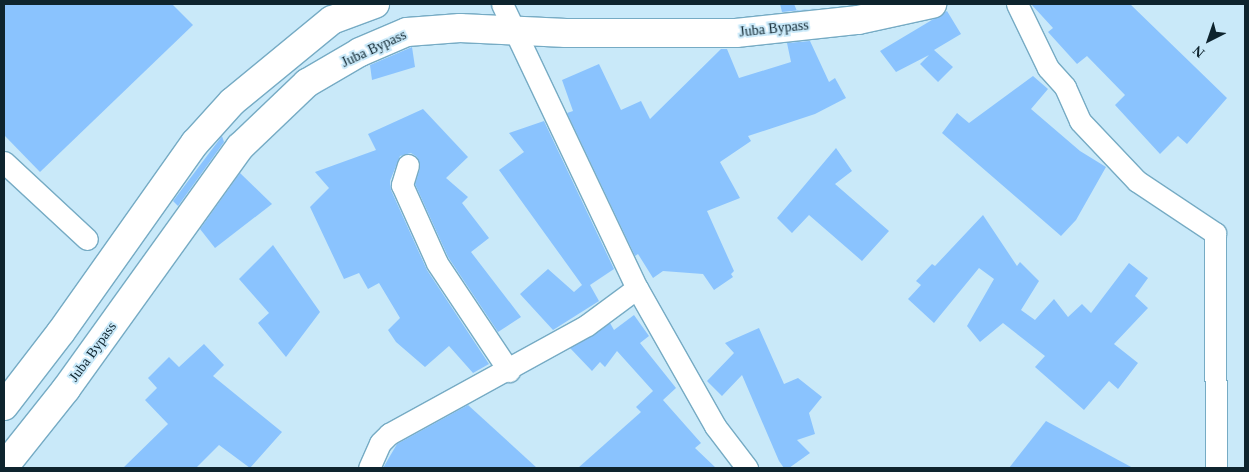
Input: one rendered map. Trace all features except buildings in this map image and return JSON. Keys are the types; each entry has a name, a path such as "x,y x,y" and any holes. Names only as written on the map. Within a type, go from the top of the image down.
{"main road":[{"path":"4,406 62,332 195,143 232,102 332,20 375,4"},
{"name":"Juba Bypass","path":"4,466 66,389 240,147 307,83 360,52 407,32 460,28 566,33 736,33 858,20 932,4"}],"street":[{"path":"502,4 637,288 715,426 746,468"},
{"path":"1017,4 1048,68 1065,87 1080,122 1137,181 1215,233 1216,468"},
{"path":"4,162 87,239"},
{"path":"408,165 402,185 437,263 509,370"},
{"path":"369,468 380,443 389,434 475,384 509,370 587,325 637,288"}]}
